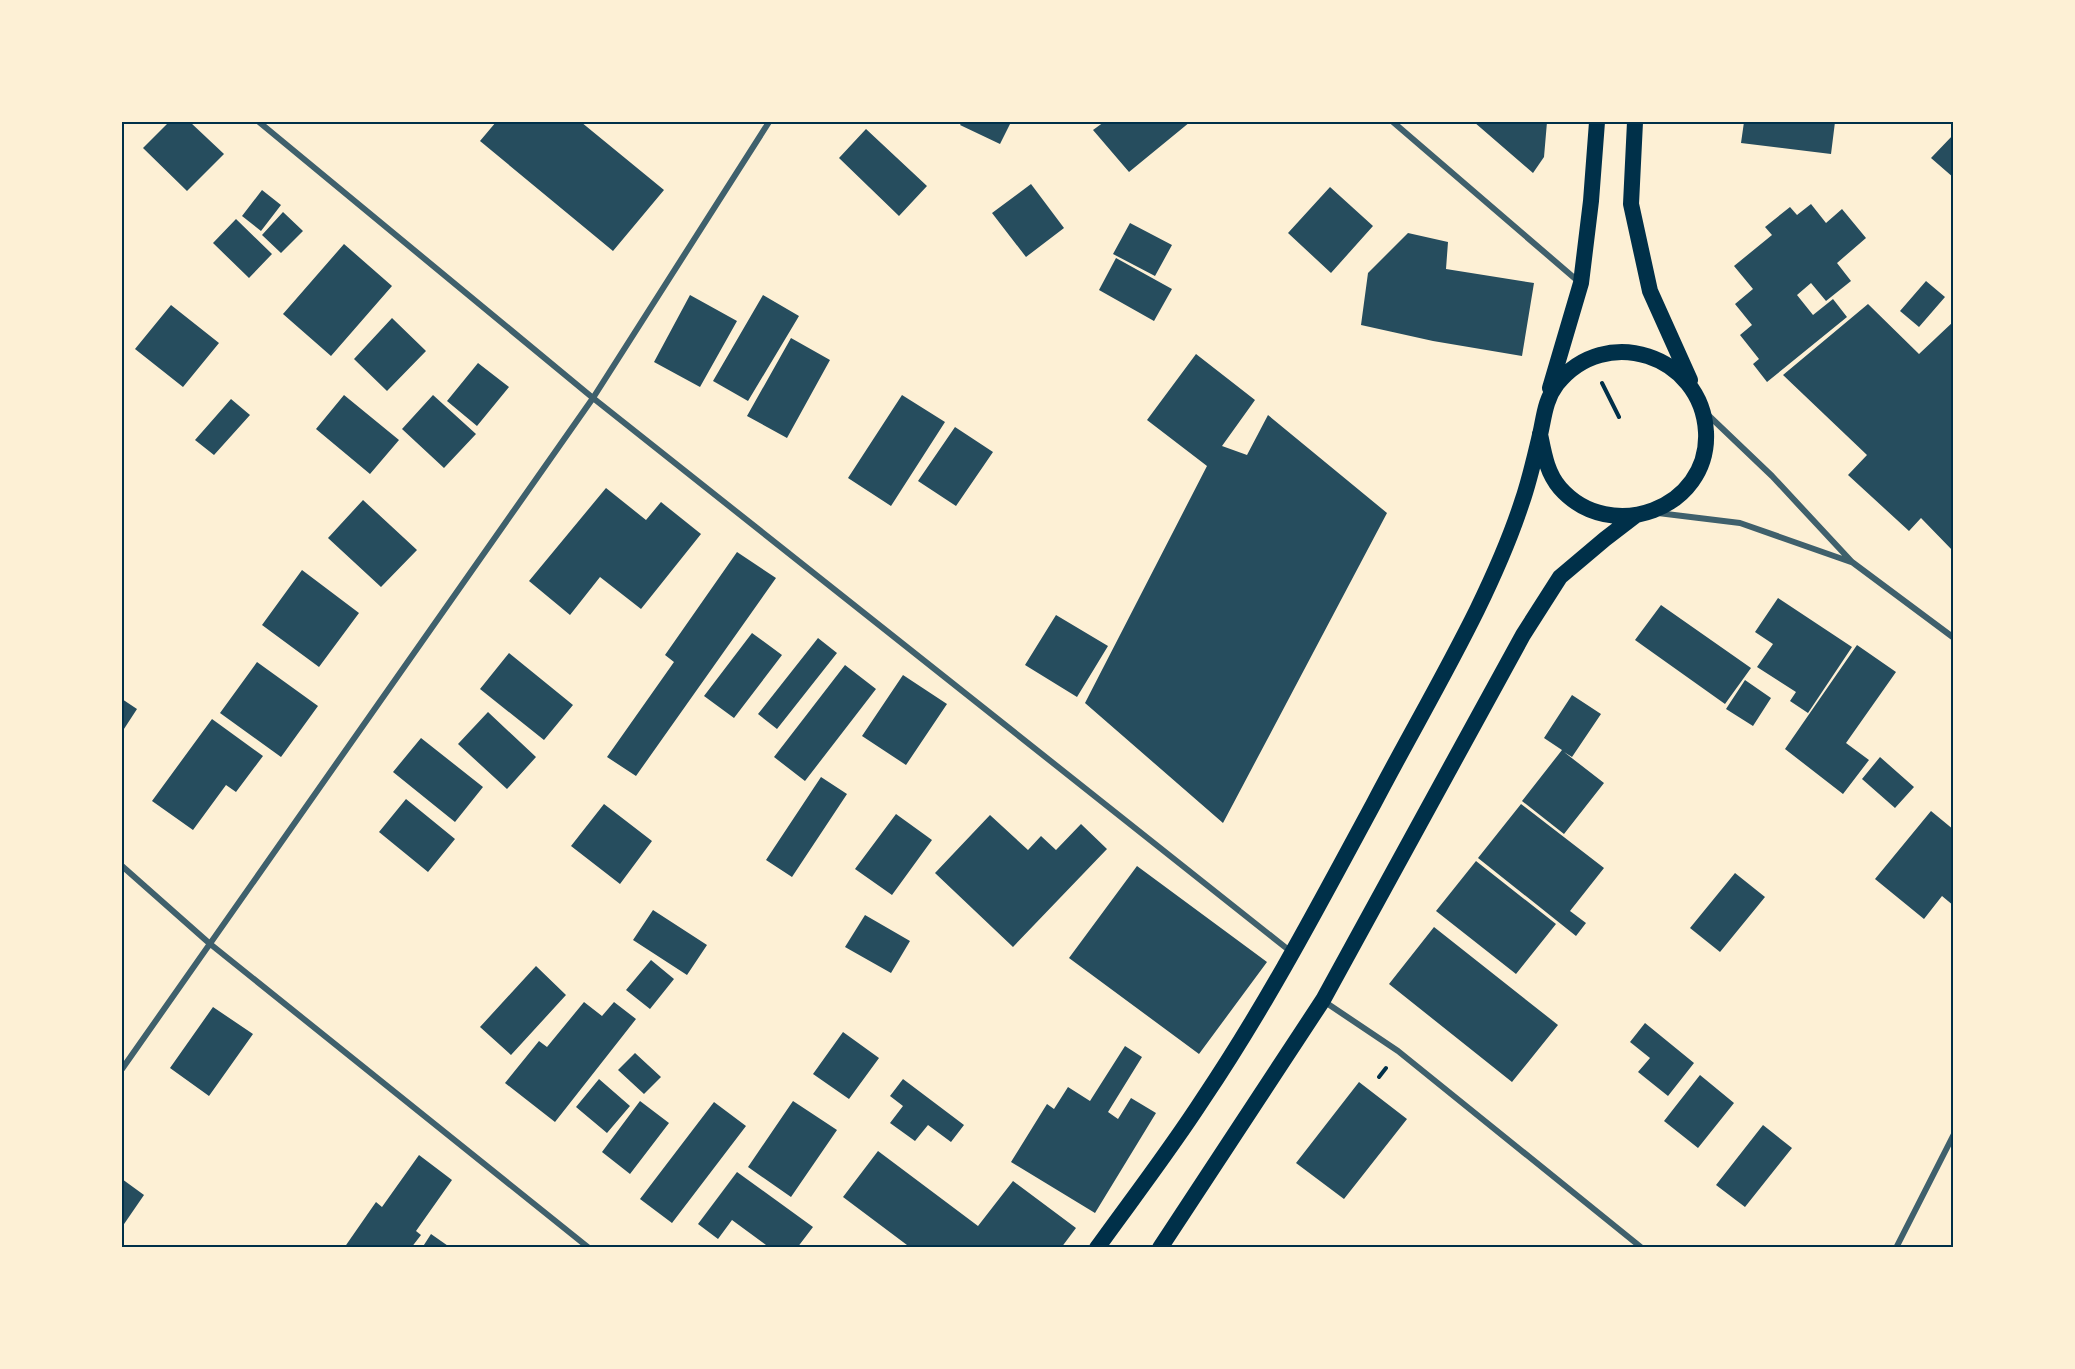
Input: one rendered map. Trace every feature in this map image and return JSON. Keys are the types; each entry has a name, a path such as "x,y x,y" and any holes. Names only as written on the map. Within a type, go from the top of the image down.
{"highway":[{"path":"1097,1248 1204,1099 1293,954 1476,612 1503,552 1522,502 1546,403 1581,283 1592,201 1596,122"},
{"path":"1160,1248 1323,1000 1523,635 1560,577 1605,538 1644,514 1674,500 1691,482 1702,460 1707,434 1703,410 1650,291 1631,204 1635,122"},
{"path":"1546,403 1556,385 1571,370 1589,359 1612,352 1636,353 1660,360 1680,374 1695,392"},
{"path":"1540,434 1545,462 1559,487 1581,506 1607,516 1644,514"}],"street":[{"path":"259,122 594,398 1293,954"},
{"path":"122,1069 594,398 770,122"},
{"path":"1393,122 1581,283"},
{"path":"1703,410 1772,476 1852,562 1953,638"},
{"path":"1644,514 1740,523 1852,562"},
{"path":"122,866 209,943 589,1248"},
{"path":"1323,1000 1398,1051 1642,1248"},
{"path":"1896,1248 1953,1134"}],"path":[{"path":"1589,359 1619,417"}],"building":[{"path":"169,122 190,122 224,154 187,191 143,148"},
{"path":"496,122 581,122 664,190 613,251 480,141"},
{"path":"962,122 1011,122 1000,144 960,125"},
{"path":"1104,122 1190,122 1129,172 1093,130"},
{"path":"1474,122 1547,122 1544,157 1533,173"},
{"path":"1744,122 1835,122 1831,154 1741,143"},
{"path":"866,129 927,186 899,216 839,158"},
{"path":"1954,134 1954,178 1931,158"},
{"path":"1031,184 1064,228 1026,257 992,213"},
{"path":"1330,187 1373,226 1331,273 1288,233"},
{"path":"262,190 281,205 261,231 242,216"},
{"path":"1811,204 1826,223 1842,209 1866,238 1837,263 1851,281 1826,301 1811,283 1797,295 1813,315 1833,299 1847,317 1767,382 1753,364 1759,359 1740,335 1752,325 1735,304 1753,289 1734,266 1772,235 1765,227 1790,207 1797,215"},
{"path":"283,212 303,231 281,253 262,235"},
{"path":"236,219 272,254 249,278 213,243"},
{"path":"1130,223 1172,245 1155,276 1113,254"},
{"path":"1408,233 1448,242 1446,269 1534,283 1522,356 1433,341 1361,325 1368,273"},
{"path":"344,244 392,286 331,356 283,314"},
{"path":"1116,258 1172,289 1154,321 1099,290"},
{"path":"1926,281 1945,297 1919,327 1900,311"},
{"path":"690,295 737,321 700,387 654,362"},
{"path":"763,295 799,316 748,401 713,381"},
{"path":"1868,304 1919,354 1954,321 1954,552 1921,518 1909,531 1848,475 1867,455 1783,375"},
{"path":"171,305 219,343 183,387 135,349"},
{"path":"392,318 426,351 387,391 354,359"},
{"path":"791,338 830,360 787,438 747,416"},
{"path":"1196,354 1255,400 1222,446 1247,455 1268,415 1387,513 1223,823 1085,703 1207,466 1147,420"},
{"path":"478,363 509,387 477,426 447,401"},
{"path":"344,395 399,440 370,474 316,429"},
{"path":"433,395 476,434 444,468 402,429"},
{"path":"902,395 945,422 891,506 848,478"},
{"path":"231,399 250,415 214,455 195,440"},
{"path":"955,427 993,452 956,506 918,481"},
{"path":"606,488 646,520 661,502 701,534 641,609 600,577 570,615 529,581"},
{"path":"363,500 417,550 381,587 328,538"},
{"path":"737,552 776,578 636,776 607,757 674,662 665,655"},
{"path":"302,570 359,613 319,667 262,625"},
{"path":"1778,598 1852,647 1808,713 1790,701 1796,692 1757,667 1773,644 1755,632"},
{"path":"1661,605 1751,668 1725,704 1635,640"},
{"path":"1056,615 1108,646 1077,697 1025,665"},
{"path":"752,633 782,655 734,718 704,696"},
{"path":"818,638 837,653 777,729 758,714"},
{"path":"1857,645 1896,672 1846,743 1869,760 1843,794 1785,749"},
{"path":"509,653 573,705 544,740 480,689"},
{"path":"257,662 318,706 281,757 220,713"},
{"path":"845,665 876,689 805,781 774,757"},
{"path":"903,675 947,704 906,765 862,736"},
{"path":"1745,680 1771,698 1753,726 1726,709"},
{"path":"1572,695 1601,714 1572,757 1564,752 1604,783 1564,834 1522,801 1562,750 1544,738"},
{"path":"122,699 137,709 122,732"},
{"path":"488,712 536,757 507,789 458,744"},
{"path":"212,719 263,756 236,792 226,785 193,830 152,801"},
{"path":"421,738 483,787 455,822 393,772"},
{"path":"1880,757 1914,787 1895,808 1862,779"},
{"path":"821,777 847,794 792,877 766,860"},
{"path":"406,799 455,839 428,872 379,832"},
{"path":"604,804 652,841 620,884 571,846"},
{"path":"1521,804 1604,868 1570,911 1586,923 1576,936 1478,858"},
{"path":"1931,811 1954,830 1954,906 1942,896 1924,919 1875,879"},
{"path":"896,814 932,840 892,895 855,869"},
{"path":"990,815 1028,850 1041,836 1056,850 1081,824 1107,849 1013,947 935,873"},
{"path":"1476,861 1556,924 1516,974 1436,911"},
{"path":"1137,866 1267,962 1199,1054 1069,958"},
{"path":"1735,873 1765,897 1720,952 1690,928"},
{"path":"653,910 707,945 687,975 633,940"},
{"path":"865,915 910,941 891,973 845,947"},
{"path":"1434,927 1558,1025 1512,1082 1389,984"},
{"path":"651,960 674,979 650,1009 626,990"},
{"path":"536,966 566,995 511,1055 480,1027"},
{"path":"584,1002 602,1016 614,1002 636,1019 555,1122 505,1083 539,1041 547,1047"},
{"path":"213,1007 253,1034 209,1096 170,1068"},
{"path":"1645,1023 1694,1063 1668,1096 1638,1072 1650,1058 1630,1042"},
{"path":"843,1032 879,1058 849,1099 813,1074"},
{"path":"1125,1046 1142,1057 1108,1112 1118,1119 1131,1098 1156,1113 1095,1213 1011,1162 1047,1104 1054,1109 1068,1087 1090,1101"},
{"path":"635,1053 661,1077 644,1094 618,1070"},
{"path":"1700,1075 1734,1103 1698,1148 1664,1121"},
{"path":"599,1079 630,1106 607,1133 576,1107"},
{"path":"903,1079 964,1125 951,1142 928,1125 915,1141 890,1123 903,1106 890,1096"},
{"path":"1359,1082 1407,1119 1344,1199 1296,1163"},
{"path":"640,1101 669,1123 630,1174 602,1152"},
{"path":"793,1101 837,1130 791,1197 748,1167"},
{"path":"714,1102 746,1126 672,1223 640,1199"},
{"path":"1763,1125 1792,1148 1745,1207 1716,1185"},
{"path":"878,1151 978,1226 1013,1181 1076,1228 1061,1248 911,1248 843,1197"},
{"path":"419,1155 452,1180 416,1231 421,1235 411,1248 344,1248 376,1202 382,1207"},
{"path":"737,1172 813,1227 797,1248 770,1248 732,1220 718,1239 698,1224"},
{"path":"122,1179 144,1195 122,1227"},
{"path":"431,1234 451,1248 422,1248"}]}
